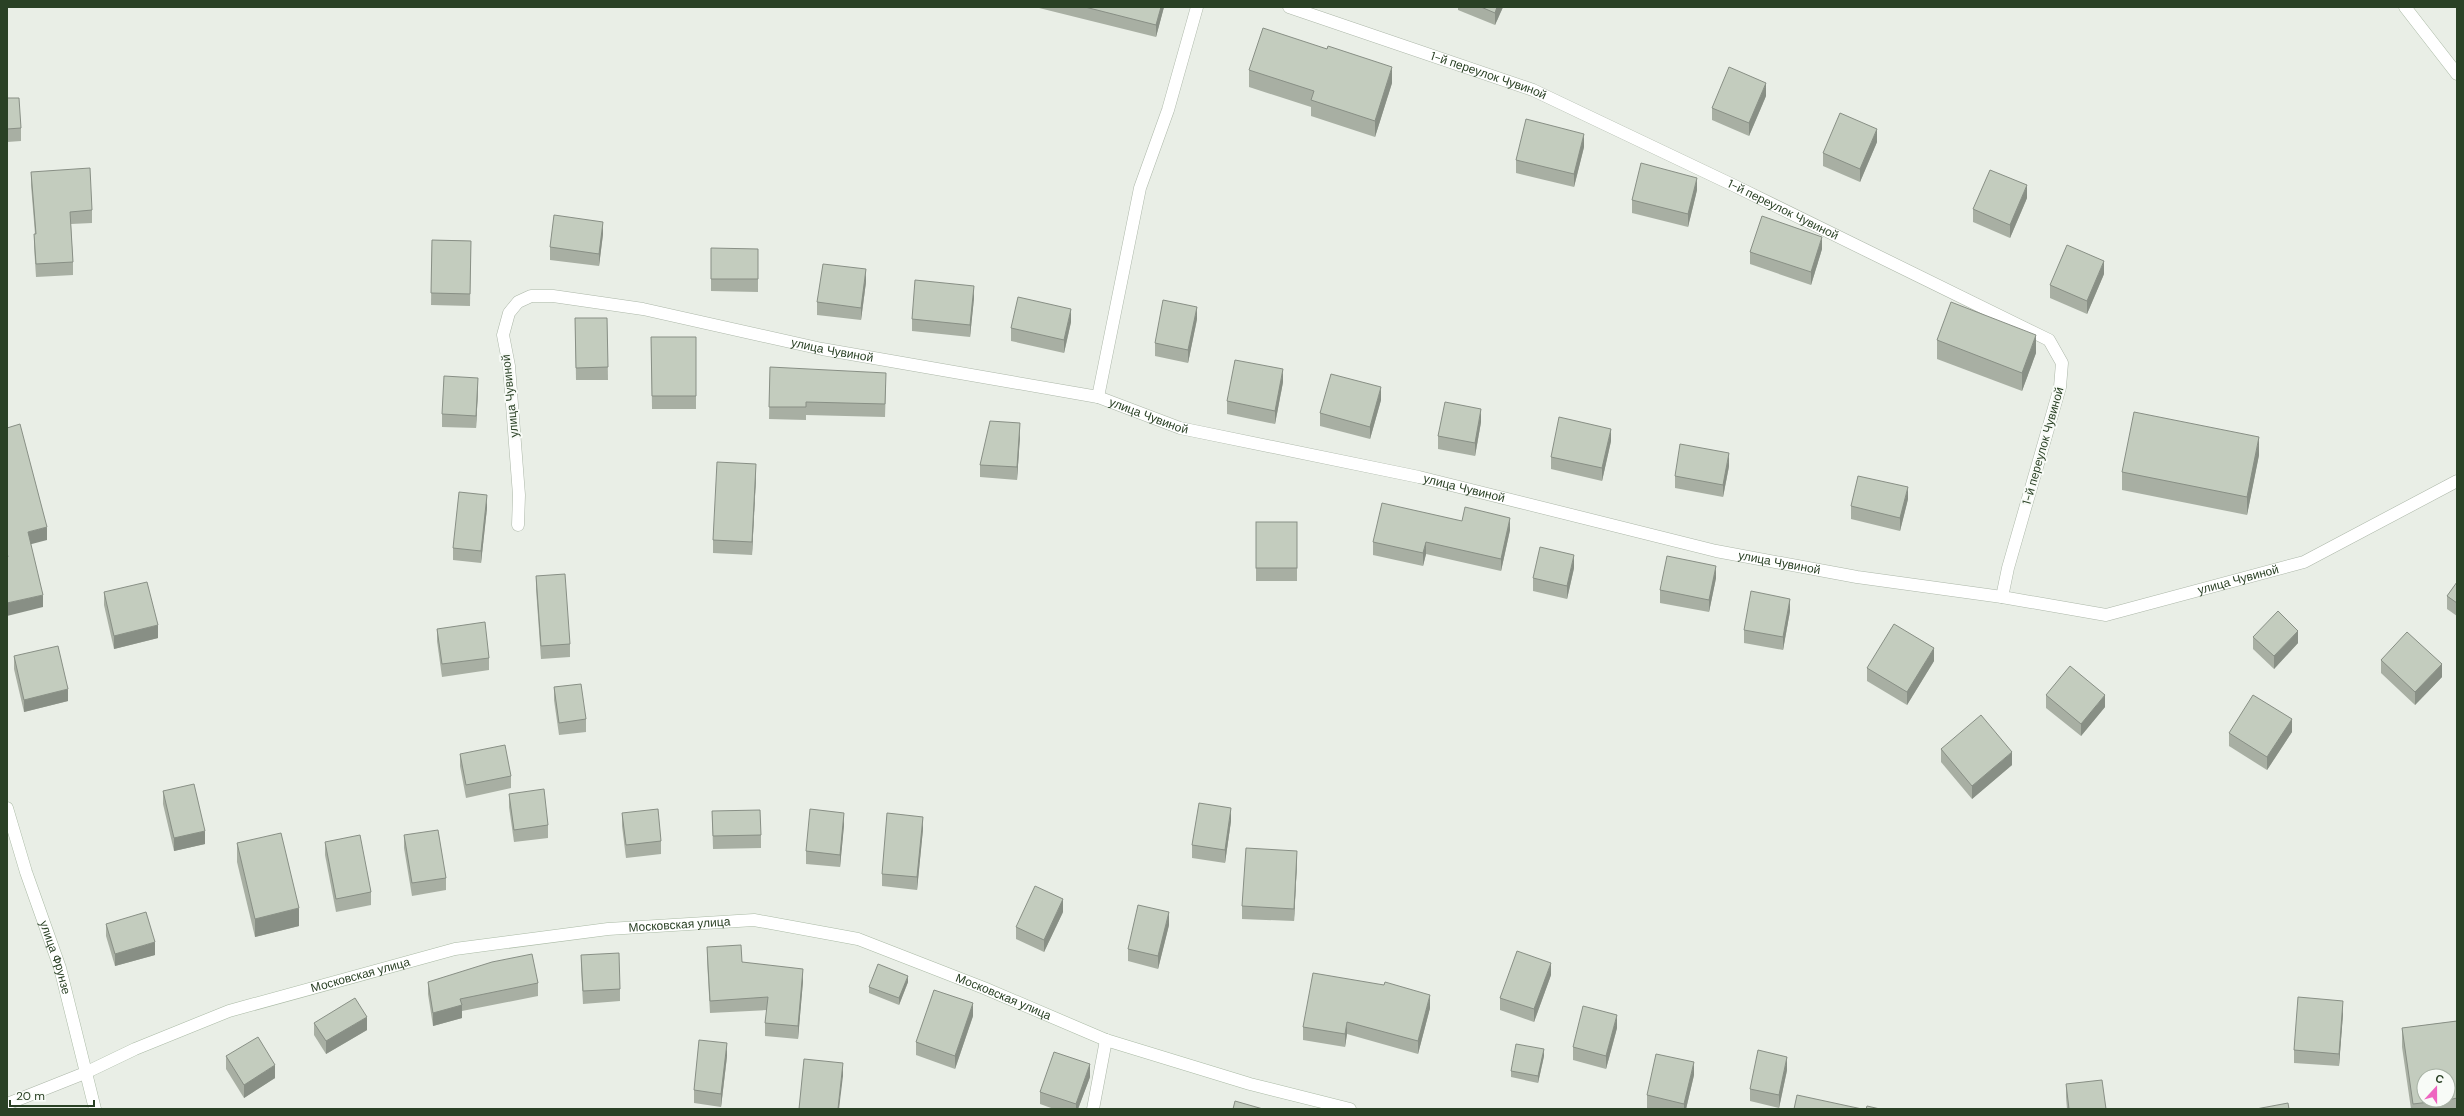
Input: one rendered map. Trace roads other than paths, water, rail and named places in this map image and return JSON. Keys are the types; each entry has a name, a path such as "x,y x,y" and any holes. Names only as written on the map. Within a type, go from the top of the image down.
{"street":[{"path":"1098,397 1140,188 1168,110 1197,7"},
{"name":"1-й переулок Чувиной","path":"1289,7 1532,90 1742,190 2049,340 2062,363 2060,387 2008,568 2002,596"},
{"path":"2405,7 2457,74"},
{"name":"улица Чувиной","path":"518,525 519,495 509,366 502,335 509,313 518,302 531,296 553,296 643,309 822,349 1098,397 1180,428 1419,477 1716,551 1857,576 2002,596 2106,615 2304,562 2457,481"},
{"name":"улица Фрунзе","path":"7,808 26,872 60,968 95,1109"},
{"name":"Московская улица","path":"7,1104 85,1073 135,1049 229,1010 455,949 608,929 754,920 858,940 984,988 1106,1040 1250,1084 1350,1109"},
{"path":"1093,1109 1106,1040"}]}
